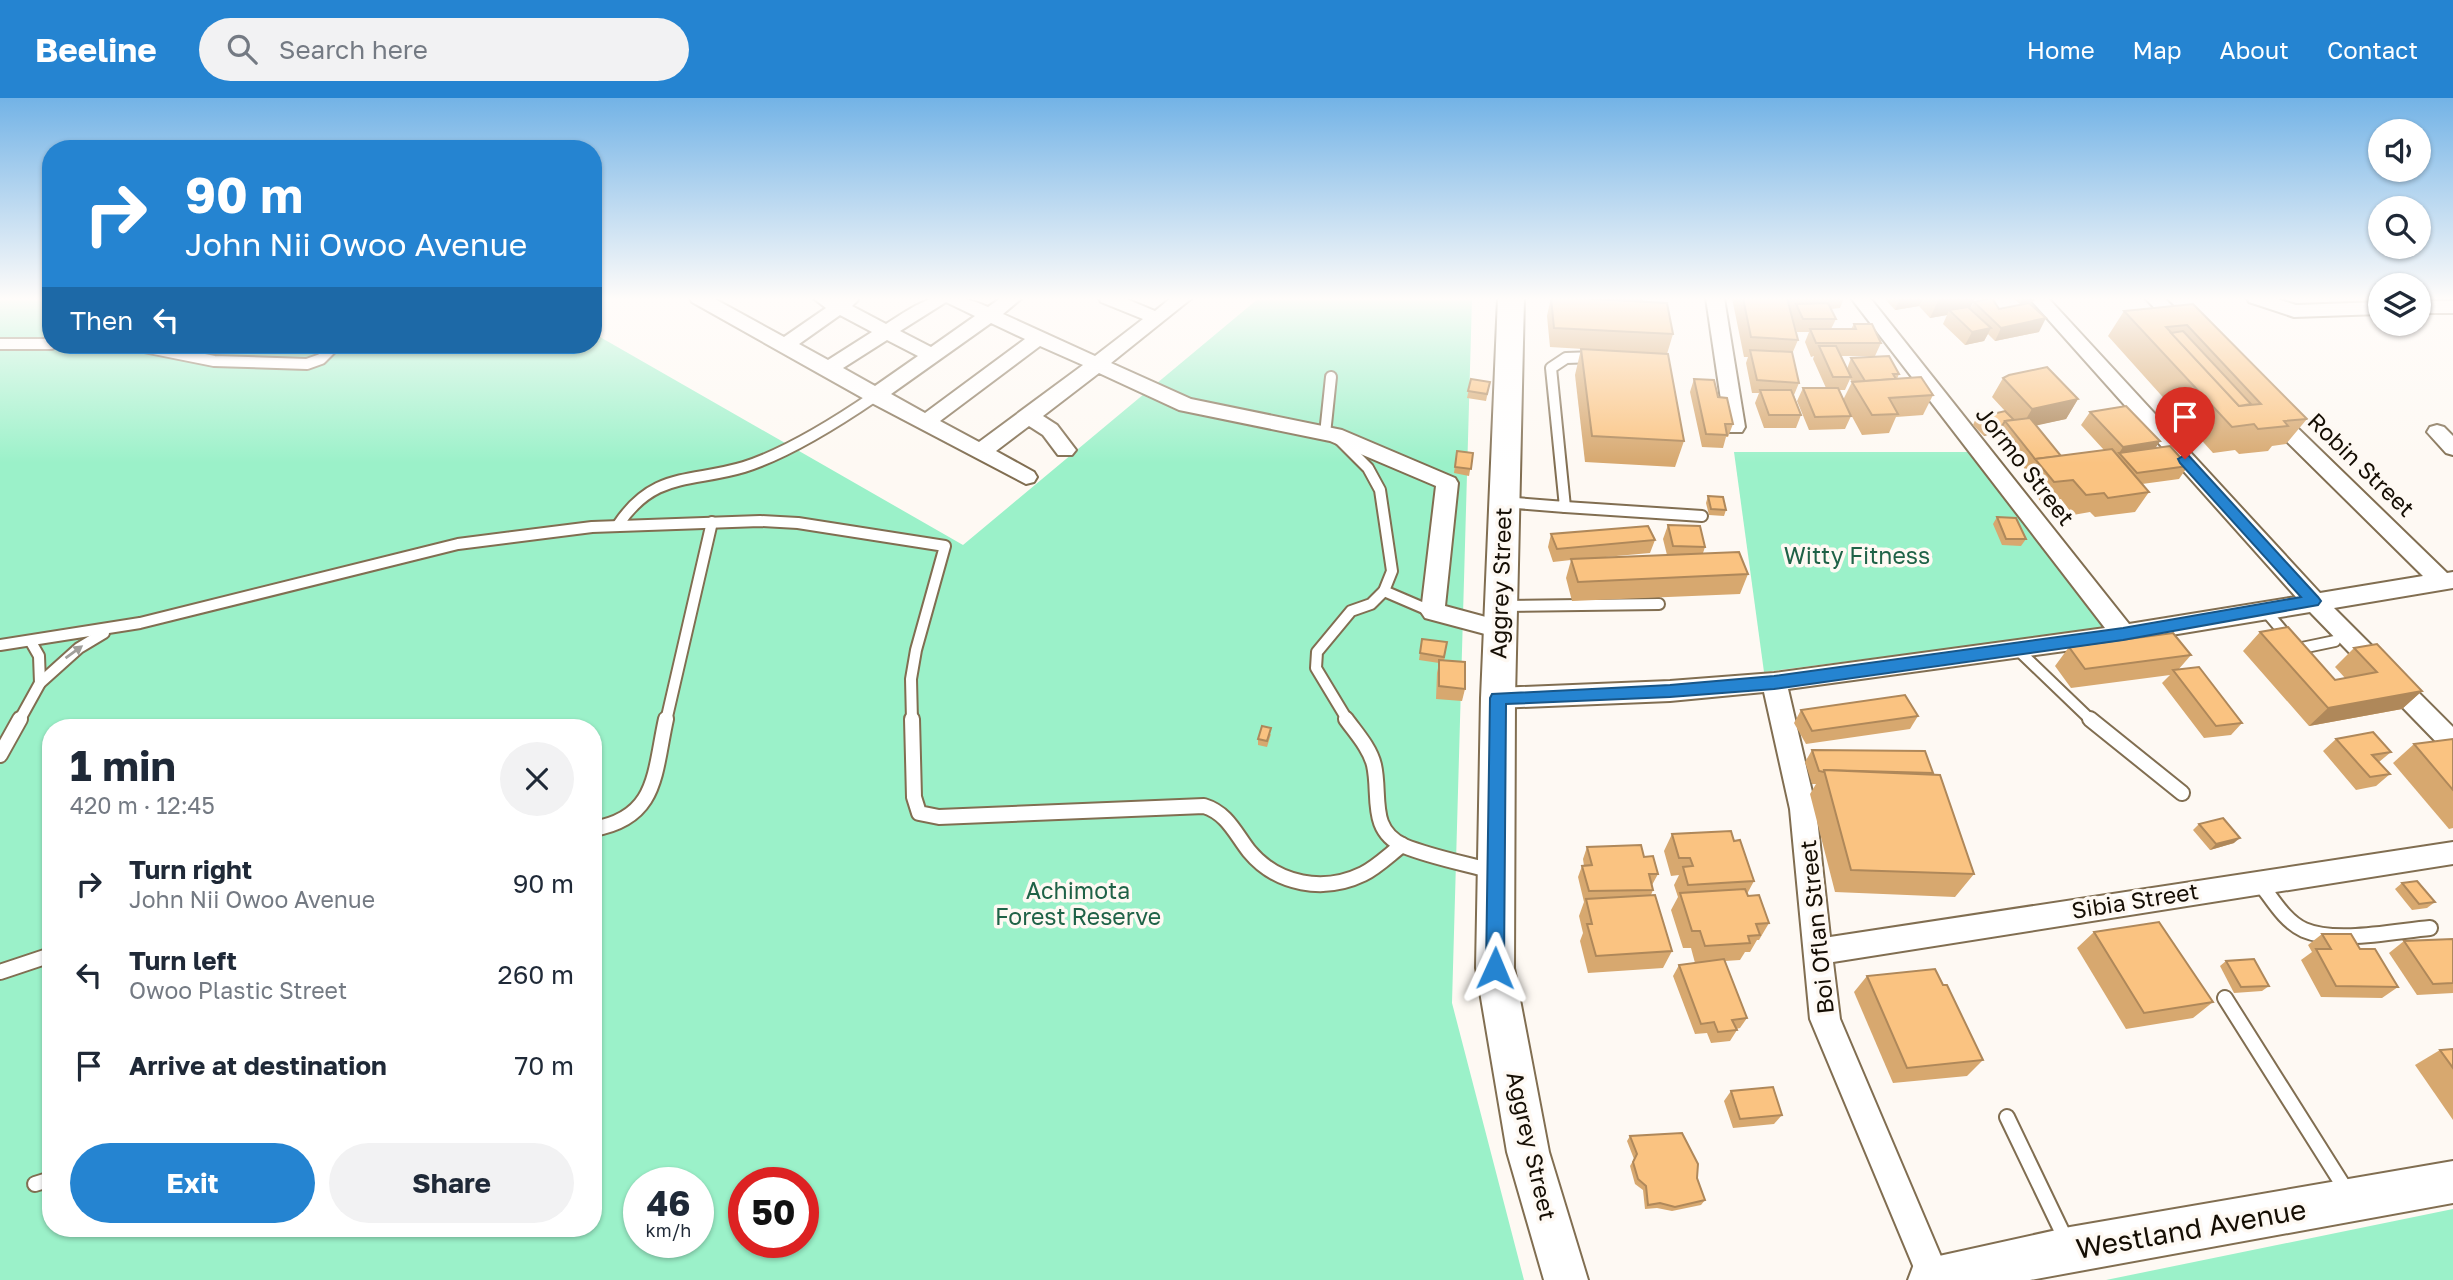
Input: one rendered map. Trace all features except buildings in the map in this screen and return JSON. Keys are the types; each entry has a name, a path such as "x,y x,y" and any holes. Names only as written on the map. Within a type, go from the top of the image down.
{"main road":[{"name":"Aggrey Street","path":"1509,353 1498,698 1495,968 1528,1152 1566,1280"},
{"name":"Westland Avenue","path":"1932,1280 2070,1249 2453,1182"}],"street":[{"path":"800,353 1027,477"},
{"path":"828,369 853,353"},
{"path":"928,353 933,356"},
{"path":"875,396 937,353"},
{"path":"926,422 1018,353"},
{"path":"1070,353 1185,405 1330,435 1447,483 1433,612 1500,617"},
{"path":"980,451 1109,353"},
{"path":"1724,353 1735,427"},
{"name":"Jormo Street","path":"1903,353 2123,634"},
{"path":"2088,353 2313,601 2453,743"},
{"name":"Robin Street","path":"2254,397 2448,580"},
{"path":"1028,416 1050,430 1065,450"},
{"path":"2437,432 2453,448"},
{"path":"1498,698 1670,691 1774,682 2123,634 2448,580"},
{"name":"Boi Oflan Street","path":"1774,682 1804,809 1825,1019 1932,1280"},
{"name":"Sibia Street","path":"1818,952 2259,881 2453,853"}],"lane":[{"path":"179,354 214,361 307,364 326,354"},
{"path":"1564,507 1551,368 1567,356 1608,357"},
{"path":"1331,377 1330,435 1368,468 1380,490 1392,571 1384,591 1371,604 1351,611 1317,652 1316,668 1374,765 1376,813 1387,834 1402,845 1496,872"},
{"path":"618,525 630,507 672,480 744,467 824,430 875,396"},
{"path":"1503,502 1702,516"},
{"path":"0,645 113,628 457,544 618,525 760,521 817,524 945,546 916,650 911,679 914,797 919,813 939,817 1171,806 1207,807 1226,818 1250,852 1267,870 1302,883 1322,885 1340,883 1359,876 1402,845"},
{"path":"602,826 625,820 640,809 648,797 712,522"},
{"path":"1384,591 1433,612"},
{"path":"1500,617 1659,604"},
{"path":"2264,609 2301,653 2336,641"},
{"path":"0,755 40,683 79,648 113,628"},
{"path":"31,642 40,652 42,660 40,683"},
{"path":"2017,649 2091,720 2182,793"},
{"path":"2259,881 2287,918 2304,930 2322,935 2430,928"},
{"path":"0,972 42,958"},
{"path":"2225,998 2353,1201"},
{"path":"2007,1117 2070,1249"}],"green space":[{"name":"Achimota Forest Reserve","path":"0,353 628,353 963,545 1193,353 1470,353 1452,1003 1524,1280 0,1280"},
{"name":"Witty Fitness","path":"1734,452 1973,452 2108,628 1764,672"},
{"path":"2453,1209 2453,1280 2106,1280"}],"route":[{"path":"1495,968 1498,698 1742,686 2123,634 2313,601 2185,459"}]}
